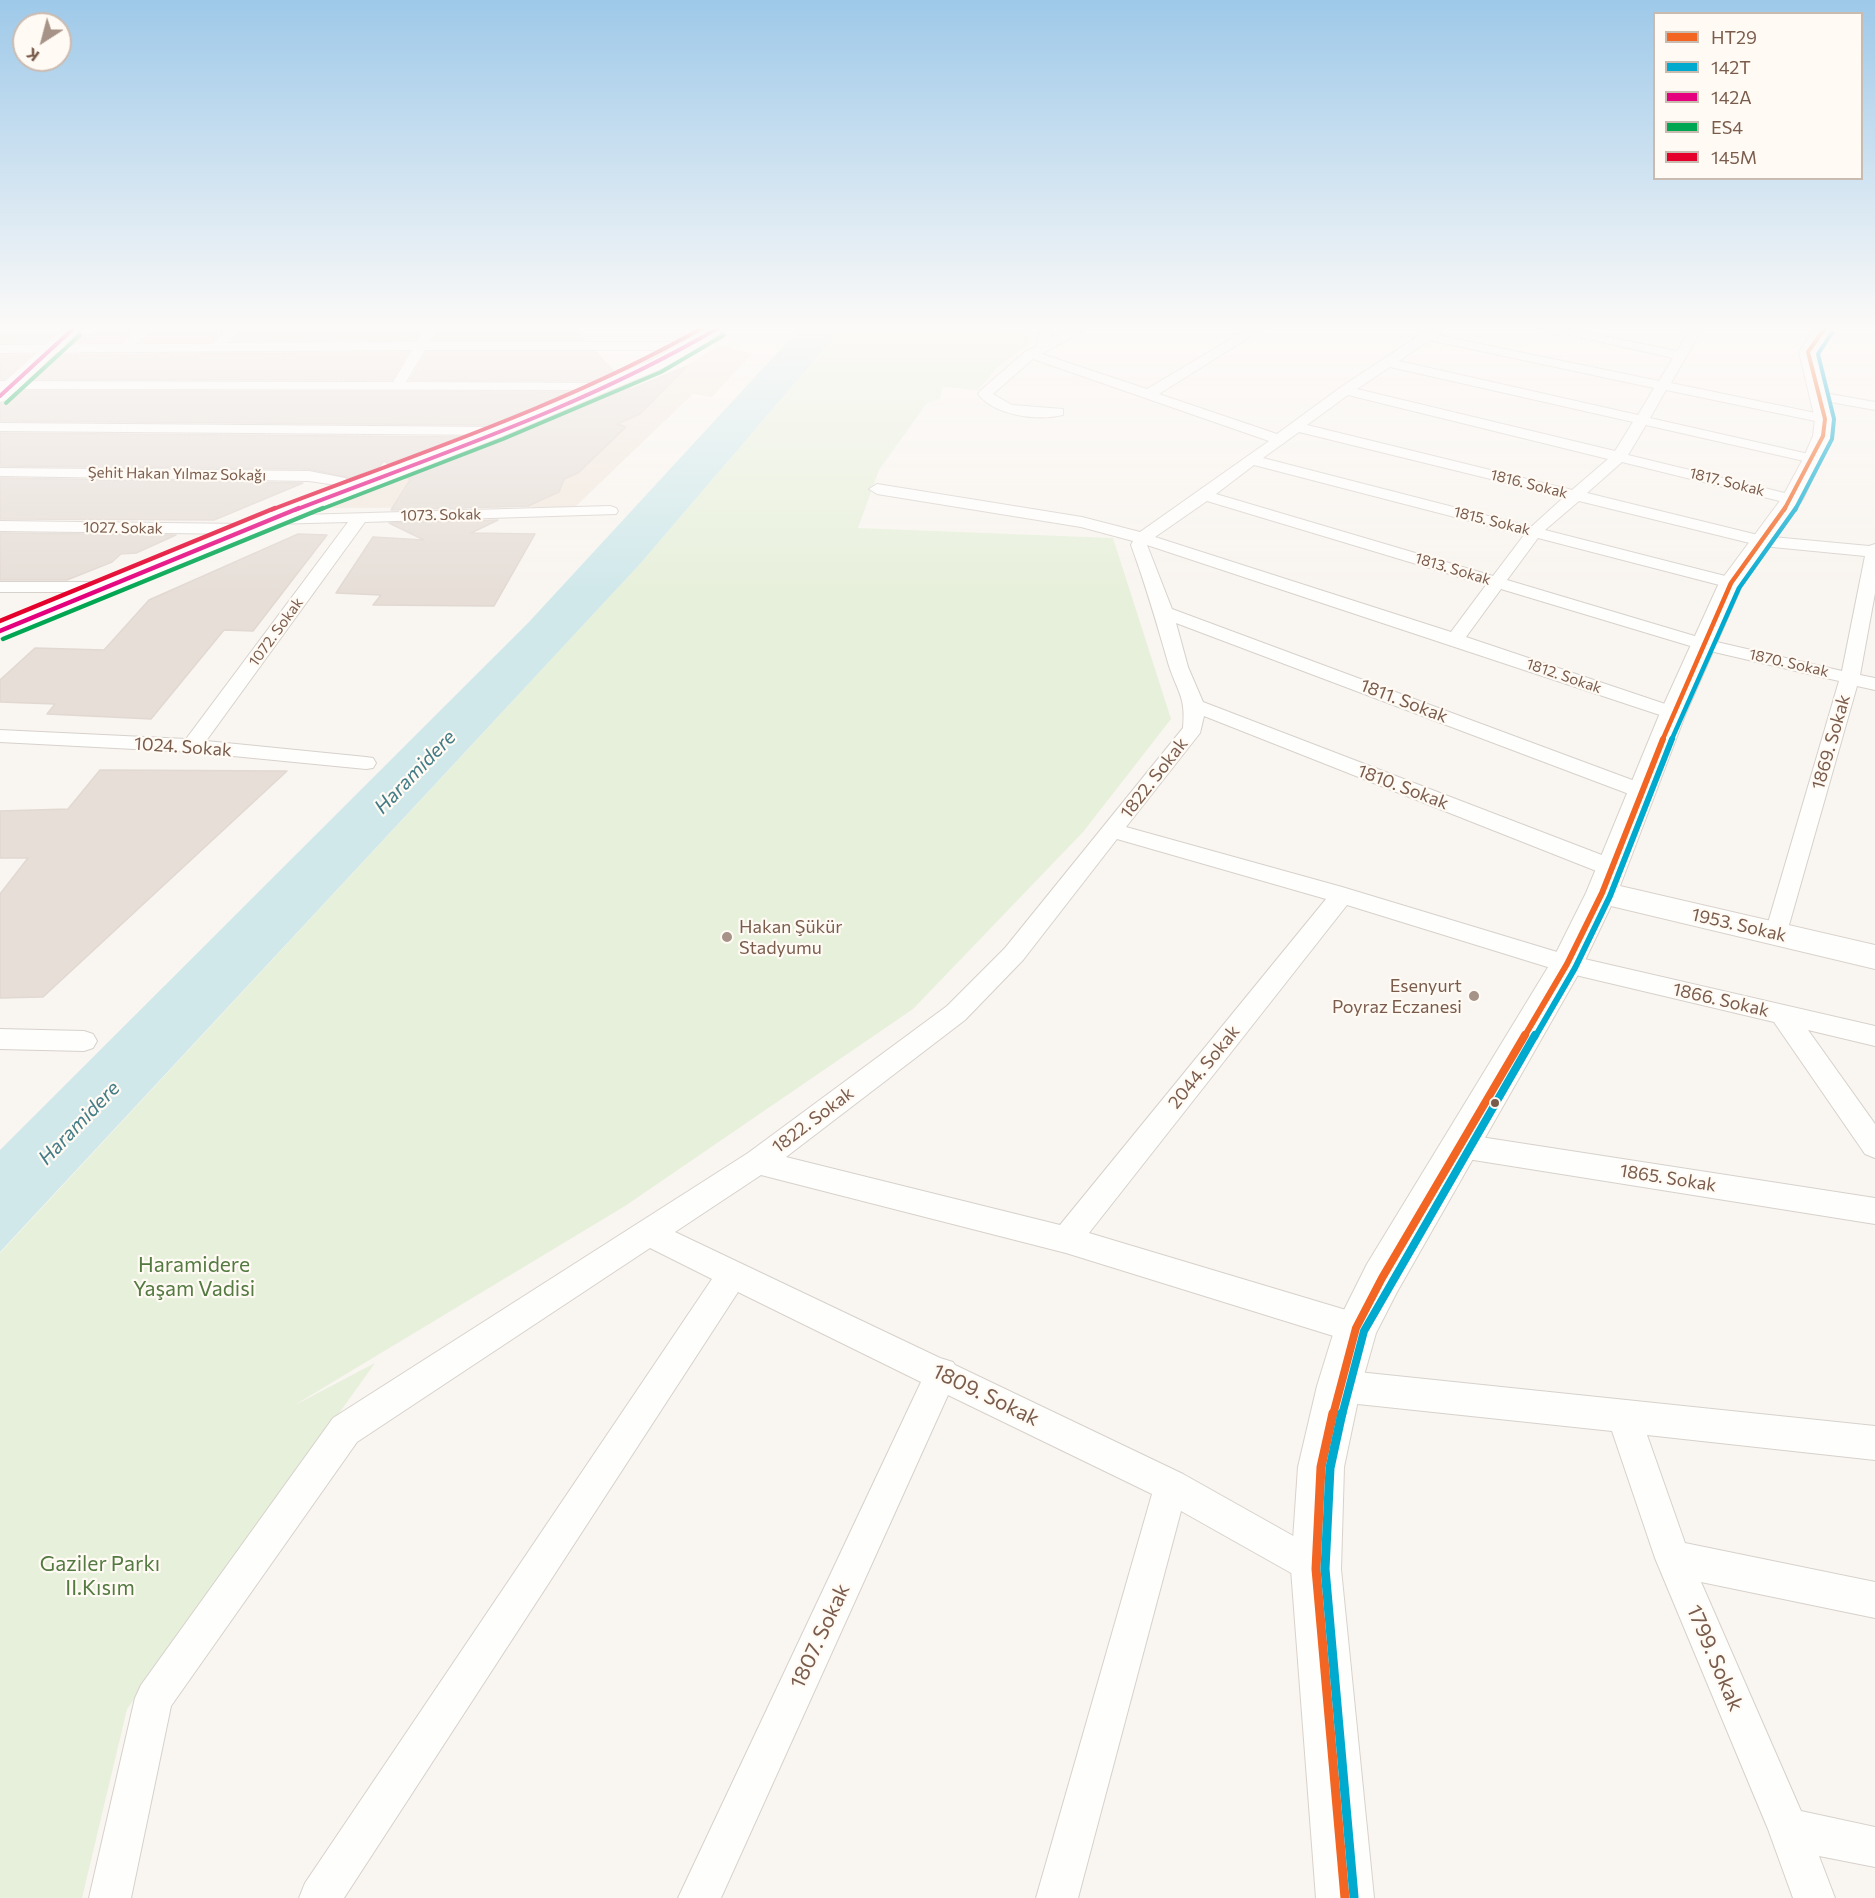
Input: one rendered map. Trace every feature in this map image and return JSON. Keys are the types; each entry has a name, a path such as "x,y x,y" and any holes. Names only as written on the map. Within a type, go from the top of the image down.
{"main road":[{"path":"0,631 246,529 533,417"},
{"path":"1345,1898 1316,1569 1321,1467 1339,1386 1356,1328 1382,1278 1567,964 1607,881 1644,792 1673,713 1731,583 1792,498 1823,436 1822,417"},
{"name":"1953. Sokak","path":"1607,881 1777,933 1875,957"}],"street":[{"path":"1214,417 1278,439"},
{"path":"1195,706 1179,667 1164,612 1139,545 1142,538 1164,525 1310,417"},
{"name":"1817. Sokak","path":"1456,417 1792,498"},
{"path":"1632,417 1813,459"},
{"path":"1455,639 1534,532 1620,456 1643,419"},
{"path":"0,427 499,431"},
{"name":"1816. Sokak","path":"1296,427 1762,541 1875,551"},
{"name":"1815. Sokak","path":"1252,460 1731,583"},
{"name":"Şehit Hakan Yılmaz Sokağı","path":"0,472 309,476 340,481 352,487"},
{"name":"1812. Sokak","path":"877,489 1044,514 1142,538 1455,639 1673,713"},
{"name":"1813. Sokak","path":"1204,495 1703,644"},
{"name":"1073. Sokak","path":"271,519 610,511"},
{"name":"1072. Sokak","path":"192,746 360,517"},
{"name":"1027. Sokak","path":"0,526 246,529"},
{"name":"1869. Sokak","path":"1777,933 1850,677 1875,551"},
{"path":"0,587 108,587"},
{"name":"1811. Sokak","path":"1164,612 1644,792"},
{"name":"1870. Sokak","path":"1703,644 1875,684"},
{"name":"1822. Sokak","path":"110,1898 154,1698 345,1430 758,1162 956,1013 1014,954 1193,729 1195,706"},
{"name":"1810. Sokak","path":"1195,706 1607,881"},
{"name":"1024. Sokak","path":"0,736 192,746 366,763"},
{"name":"1866. Sokak","path":"1113,831 1342,895 1567,964 1875,1036"},
{"name":"2044. Sokak","path":"1066,1240 1342,895"},
{"path":"1782,1014 1875,1146"},
{"path":"0,1039 84,1041"},
{"name":"1865. Sokak","path":"1461,1146 1875,1210"},
{"path":"758,1162 1066,1240 1356,1328"},
{"name":"1809. Sokak","path":"650,1234 1172,1486 1316,1569"},
{"path":"321,1898 733,1273"},
{"name":"1807. Sokak","path":"699,1898 942,1373"},
{"path":"1339,1386 1875,1443"},
{"name":"1799. Sokak","path":"1623,1415 1673,1558 1788,1829 1814,1898"},
{"path":"1057,1898 1172,1486"},
{"path":"1673,1558 1875,1600"},
{"path":"1788,1829 1875,1847"}],"shaded area":[{"path":"557,417 669,417 575,507 326,508"}],"green space":[{"path":"766,417 917,417 879,470 858,528 1113,538 1171,719 1083,832 913,1009 625,1206 293,1406 375,1363 127,1709 82,1898 0,1898 0,1253 640,564"}],"water":[{"name":"Haramidere","path":"718,417 766,417 640,564 0,1252 0,1150 529,622"}],"building":[{"path":"0,417 512,417 492,425 0,421"},
{"path":"553,417 634,417 617,424 626,427 578,473 564,479 559,492 528,506 391,510 410,480 406,477"},
{"path":"0,433 460,437 388,464 384,461 379,467 350,478 309,469 0,466"},
{"path":"0,478 303,483 214,520 0,519"},
{"path":"498,520 471,533 535,534 494,606 373,605 381,595 336,593 373,537 424,540 389,523"},
{"path":"0,533 176,535 136,553 121,554 112,562 67,580 0,580"},
{"path":"298,534 327,535 253,631 224,630 151,719 47,714 55,704 0,702 0,680 35,648 104,650 149,600"},
{"path":"100,770 287,771 43,997 0,998 0,894 28,858 0,858 0,811 68,809"}],"transit line":[{"name":"145M","path":"0,621 268,511 511,417"},
{"name":"142A","path":"0,631 271,519 533,417"},
{"name":"ES4","path":"3,639 274,527 556,417"},
{"name":"HT29","path":"1345,1898 1316,1569 1321,1467 1339,1386 1356,1328 1382,1278 1567,964 1602,893 1673,713 1731,583 1792,499 1823,436 1824,417"},
{"name":"142T","path":"1354,1897 1325,1569 1330,1468 1364,1331 1390,1282 1575,968 1610,896 1681,716 1739,588 1799,504 1832,439 1833,417"}],"place":[{"name":"Hakan Şükür Stadyumu","path":"727,937"},
{"name":"Esenyurt Poyraz Eczanesi","path":"1474,996"}],"park label":[{"name":"Haramidere Yaşam Vadisi","path":"194,1277"},
{"name":"Gaziler Parkı II.Kısım","path":"100,1576"}]}
